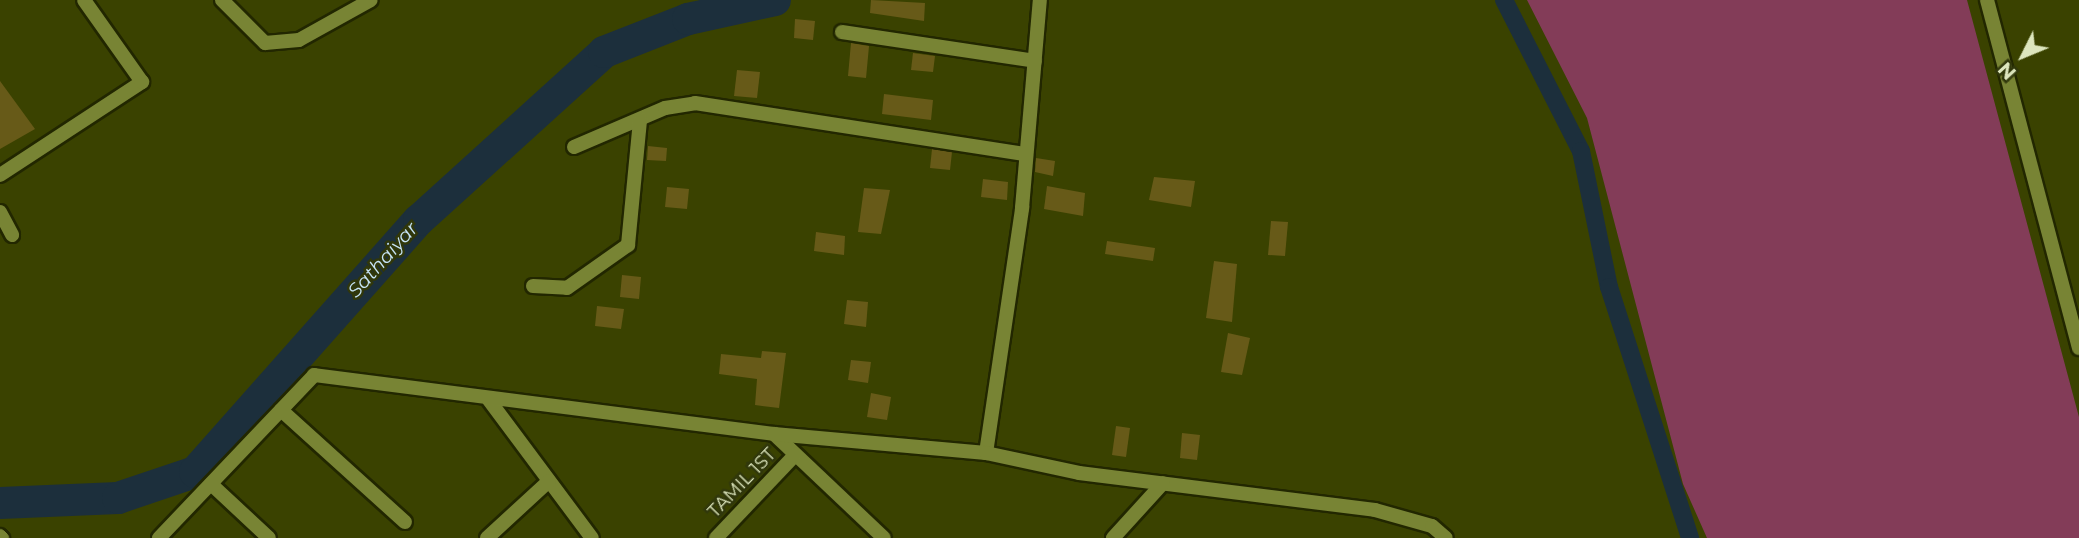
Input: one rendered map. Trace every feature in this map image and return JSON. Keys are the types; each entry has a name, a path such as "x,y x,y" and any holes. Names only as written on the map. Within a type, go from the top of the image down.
{"street":[{"path":"0,175 142,82 85,0"},
{"path":"222,0 265,43 299,40 371,0"},
{"path":"986,453 1027,154 1040,0"},
{"path":"1987,0 2079,348"},
{"path":"842,33 1035,61"},
{"path":"573,147 695,103 1027,154"},
{"path":"533,286 567,288 628,245 640,121"},
{"path":"0,212 12,235"},
{"path":"159,538 314,375 489,400 774,435 986,453 1163,483 1375,510 1432,526 1446,538"},
{"path":"489,400 592,538"},
{"path":"281,410 405,522"},
{"path":"774,435 884,538"},
{"name":"TAMIL 1ST","path":"716,538 795,455"},
{"path":"487,538 549,481"},
{"path":"1114,538 1163,483"},
{"path":"211,484 269,538"}],"shaded area":[{"path":"1527,0 1967,0 2079,417 2079,538 1707,538 1683,484 1587,118"}],"building":[{"path":"871,0 925,3 924,21 870,13"},
{"path":"795,19 815,21 813,40 794,38"},
{"path":"851,43 869,46 866,78 848,76"},
{"path":"913,53 935,56 933,72 911,70"},
{"path":"737,70 760,72 757,98 734,96"},
{"path":"0,81 35,129 0,149"},
{"path":"884,94 933,100 931,120 882,114"},
{"path":"648,146 667,148 666,161 647,160"},
{"path":"932,149 952,152 950,170 930,168"},
{"path":"1036,158 1055,161 1053,176 1035,172"},
{"path":"1154,177 1195,181 1191,207 1149,200"},
{"path":"983,179 1008,182 1007,200 981,197"},
{"path":"1047,186 1085,193 1083,216 1044,209"},
{"path":"667,187 689,189 687,209 665,207"},
{"path":"864,188 890,190 881,234 858,232"},
{"path":"1271,221 1288,222 1285,256 1268,255"},
{"path":"816,232 845,236 844,255 814,251"},
{"path":"1107,241 1155,248 1153,261 1105,254"},
{"path":"1214,261 1237,264 1232,322 1206,318"},
{"path":"622,275 641,277 639,299 620,297"},
{"path":"847,300 868,302 866,327 844,324"},
{"path":"597,306 624,309 621,329 595,326"},
{"path":"1228,333 1250,338 1242,375 1221,372"},
{"path":"762,351 786,353 779,408 755,405 757,379 719,374 721,354 761,358"},
{"path":"851,360 871,362 868,383 848,380"},
{"path":"871,393 891,397 887,420 867,417"},
{"path":"1116,426 1130,428 1126,457 1112,455"},
{"path":"1182,433 1200,435 1197,460 1180,458"}],"waterway":[{"name":"Sathaiyar","path":"0,503 118,498 195,472 419,220 604,52 688,19 775,0"},
{"path":"1504,0 1581,151 1609,287 1690,538"}]}
